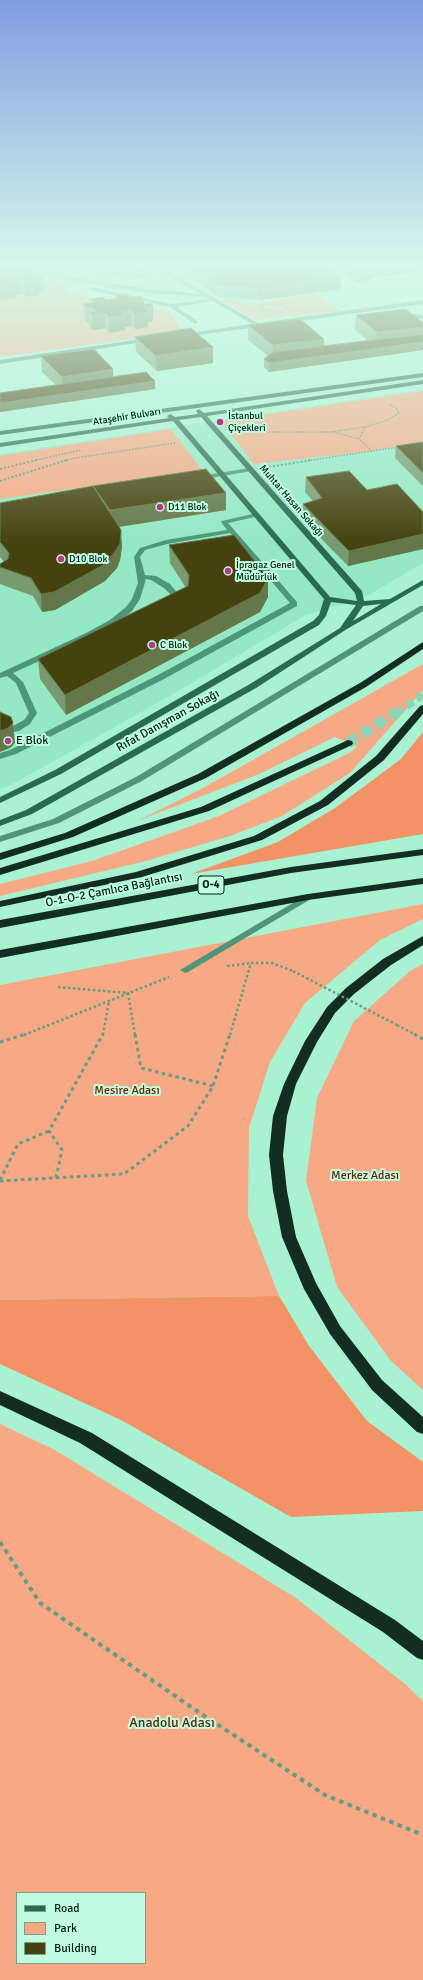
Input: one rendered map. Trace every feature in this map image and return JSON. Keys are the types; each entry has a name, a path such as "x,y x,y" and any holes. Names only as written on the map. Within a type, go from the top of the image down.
{"highway":[{"path":"0,857 69,835 202,776 363,685 423,645"},
{"path":"0,904 138,875 258,838 324,803 380,758 423,708"},
{"path":"0,872 205,809 348,743"},
{"name":"O-1-O-2 Çamlıca Bağlantısı","path":"0,924 291,870 423,852"},
{"name":"O-4","path":"0,954 308,897 423,881"},
{"path":"423,940 381,967 350,991 331,1010 311,1041 290,1084 280,1116 276,1155 280,1191 289,1237 309,1285 335,1330 377,1385 423,1427"},
{"path":"0,1398 86,1438 389,1626 423,1652"}],"street":[{"path":"0,362 32,357"},
{"name":"Ataşehir Bulvarı","path":"0,433 423,375"},
{"name":"Ataşehir Bulvarı","path":"0,445 423,382"},
{"name":"Muhtar Hasan Sokağı","path":"195,406 359,593 362,604"},
{"path":"165,410 194,441 328,599 362,604 392,601"},
{"path":"192,479 250,470"},
{"path":"0,756 13,752 162,677 294,604 224,522 257,516"},
{"path":"0,676 89,635 118,618 129,609 140,590 142,577 137,557 142,549 166,542 231,531"},
{"path":"142,577 153,578 161,582 175,594 176,600 166,610"},
{"name":"Rıfat Danışman Sokağı","path":"0,823 29,812 253,686 423,582"},
{"name":"Rıfat Danışman Sokağı","path":"0,800 58,772 316,623 322,616 328,599"},
{"name":"Rıfat Danışman Sokağı","path":"343,630 362,604"},
{"path":"0,839 56,821 139,779 261,707 423,608"},
{"path":"118,618 132,619"},
{"path":"8,731 16,729 27,722 33,713 19,682 9,673"},
{"path":"185,970 308,897"}],"path":[{"path":"237,432 331,432 365,427 388,420 399,413 392,404 386,403"},
{"path":"359,439 365,427"},
{"path":"331,432 359,439 372,451"},
{"path":"0,481 75,458 194,441"},
{"path":"250,470 401,446"},
{"path":"0,469 82,450"},
{"path":"222,966 251,963 272,963 293,971 423,1038"},
{"path":"109,1001 104,1033 49,1131 18,1144 0,1180 124,1174 188,1126 213,1086 236,1017 251,963"},
{"path":"0,1042 14,1039 185,970"},
{"path":"58,987 128,993"},
{"path":"128,993 141,1068 213,1086"},
{"path":"49,1131 62,1150 56,1178"},
{"path":"0,1542 40,1603 197,1711 325,1795 423,1835"}],"shaded area":[{"path":"423,389 423,563 365,597 306,615 163,700 11,785 0,789 0,454"},
{"path":"423,732 423,834 191,874 278,842 335,808 401,759"},
{"path":"279,1296 309,1346 367,1421 423,1462 423,1511 291,1517 123,1421 0,1364 0,1300"}],"green space":[{"path":"423,391 423,441 372,451 254,464 221,421"},
{"path":"171,429 202,470 0,499 0,456"},
{"path":"423,664 423,690 350,773 282,816 230,836 146,861 0,896 0,884 92,861 219,816 349,753 357,747 335,737 259,774 137,821 203,788"},
{"name":"Mesire Adası","path":"423,904 423,919 380,940 305,1003 270,1062 249,1128 248,1216 279,1296 0,1300 0,985"},
{"name":"Merkez Adası","path":"423,964 423,1390 391,1361 337,1287 306,1181 317,1098 354,1021 410,971"},
{"name":"Anadolu Adası","path":"0,1424 55,1450 296,1598 405,1684 423,1701 423,1980 0,1980"}],"building":[{"path":"42,357 102,357 113,369 62,377"},
{"path":"266,357 310,357 269,363 264,359"},
{"path":"146,372 155,381 0,403 0,393"},
{"path":"423,442 423,473 396,446"},
{"path":"206,469 226,493 110,510 93,486"},
{"path":"349,471 367,490 397,484 423,512 423,534 349,551 303,504 322,498 306,477"},
{"name":"D10 Blok","path":"93,486 121,530 120,543 105,564 54,592 41,594 31,578 0,567 0,564 8,559 9,553 0,542 0,503"},
{"name":"C Blok","path":"234,535 268,578 260,593 65,695 38,659 188,586 189,575 169,545"},
{"path":"0,712 11,717 13,723 8,728 0,731"}],"tunnel":[{"path":"396,713 423,695"},
{"path":"348,743 397,712"}],"place":[{"name":"İstanbul Çiçekleri","path":"220,422"},
{"name":"D11 Blok","path":"160,507"},
{"name":"D10 Blok","path":"61,559"},
{"name":"İpragaz Genel Müdürlük","path":"228,571"},
{"name":"C Blok","path":"152,645"},
{"name":"E Blok","path":"8,741"}]}
